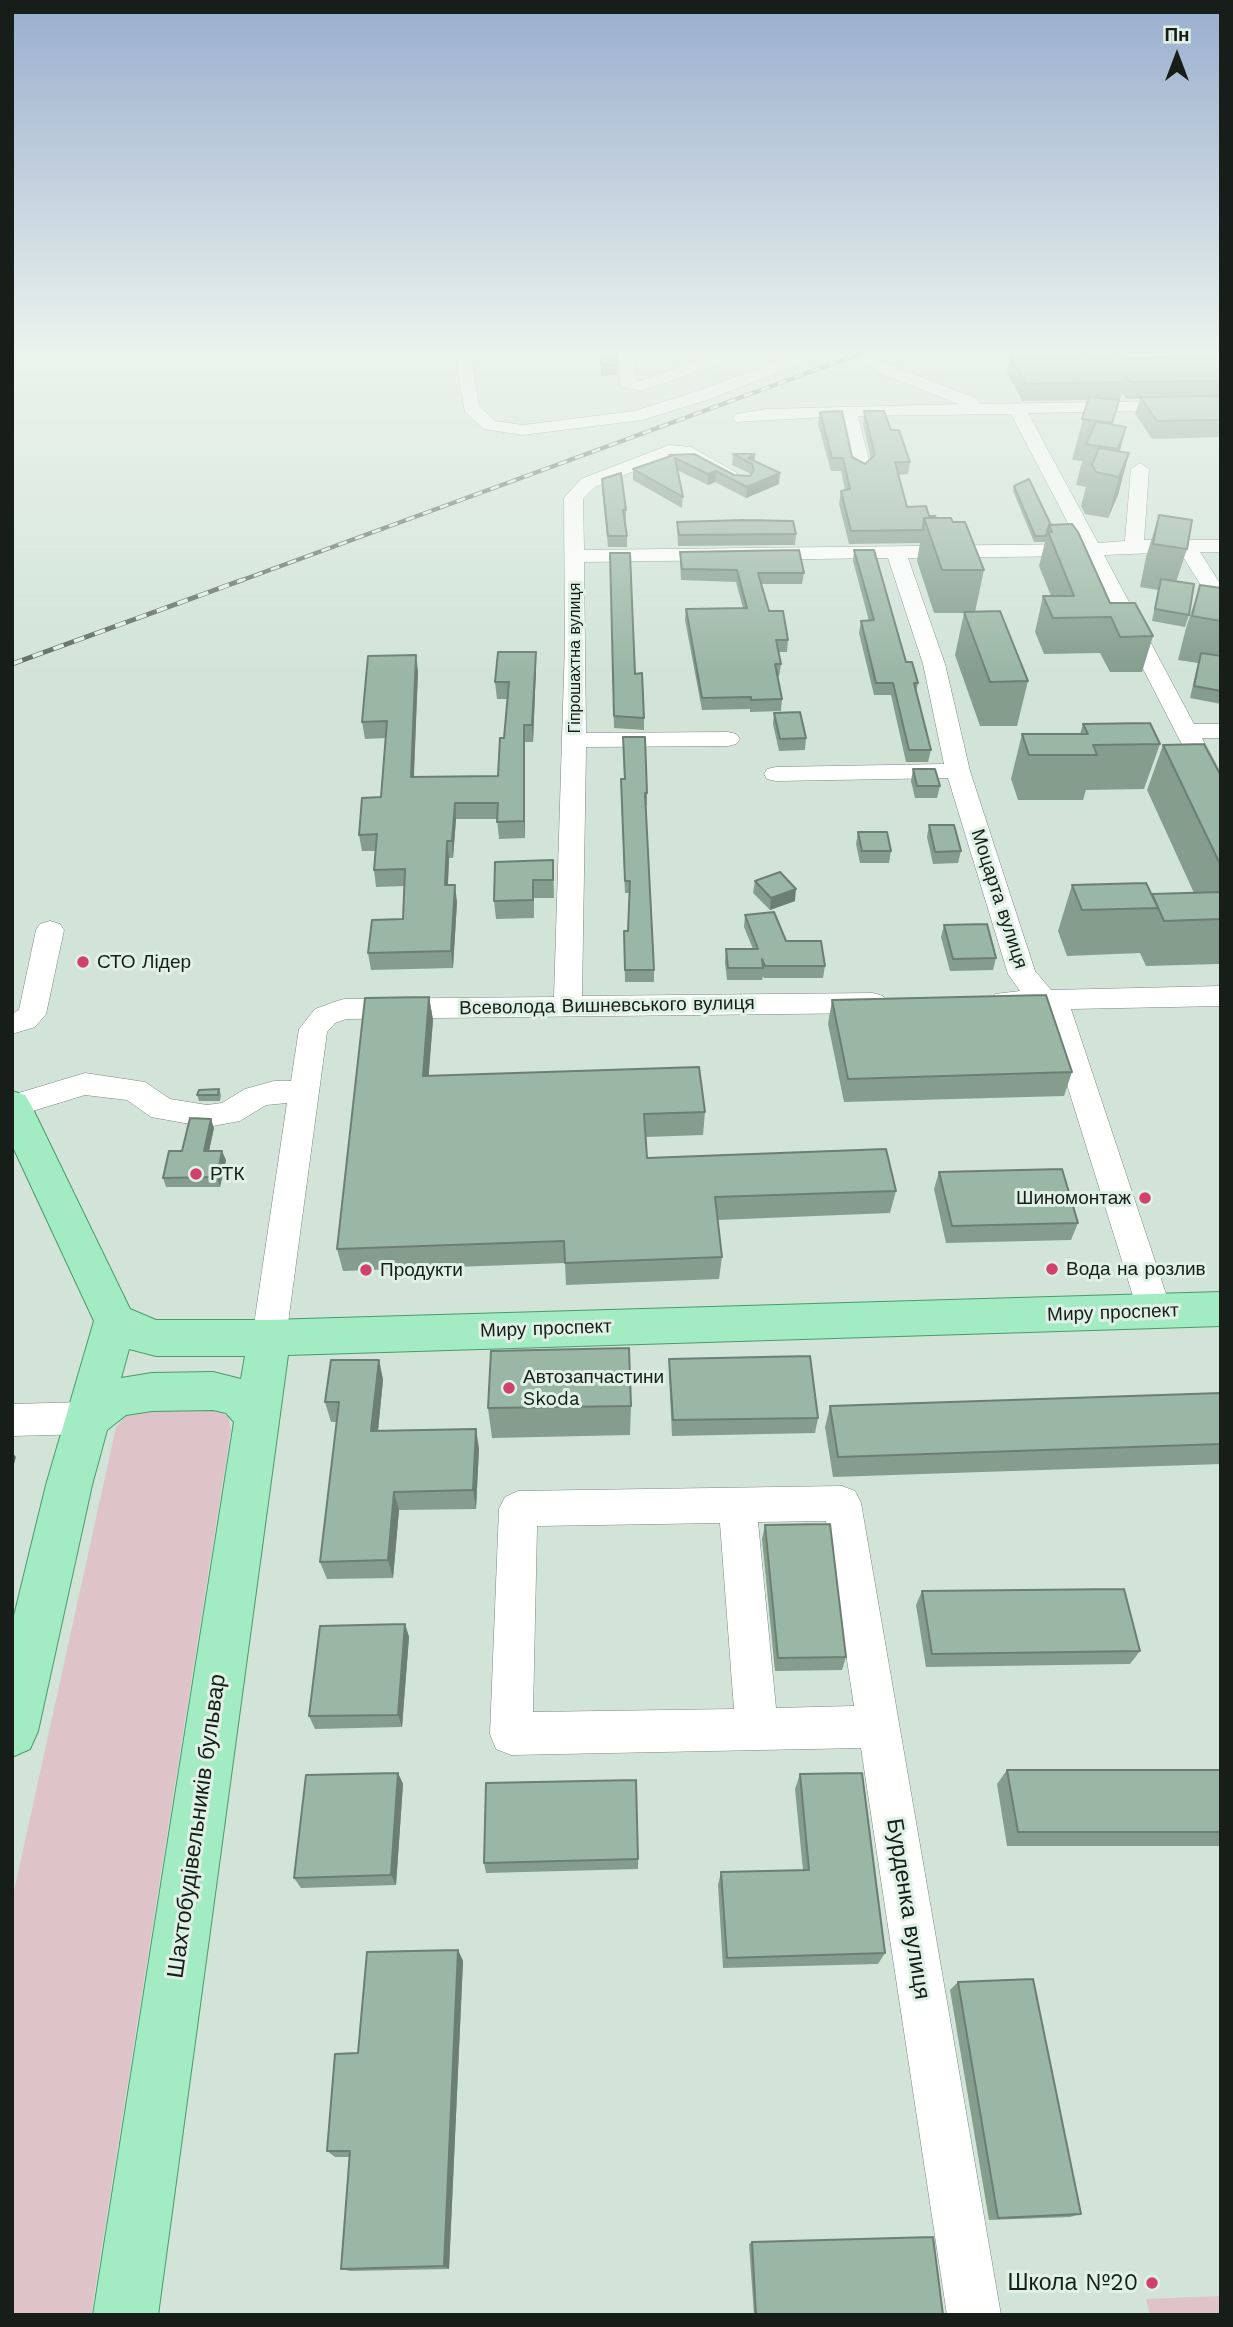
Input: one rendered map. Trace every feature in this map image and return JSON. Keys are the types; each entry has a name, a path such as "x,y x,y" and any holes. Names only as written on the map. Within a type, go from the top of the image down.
{"main road":[{"path":"12,1731 69,1485 115,1321 13,1105"},
{"name":"Миру проспект","path":"115,1321 137,1334 156,1338 269,1338 1221,1309"},
{"name":"Шахтобудівельників бульвар","path":"125,2315 269,1338"},
{"path":"88,1418 116,1398 152,1392 213,1391 239,1397 257,1416"}],"street":[{"name":"Гіпрошахтна вулиця","path":"568,1007 575,740 573,498 588,483 656,458"},
{"name":"Гіпрошахтна вулиця","path":"696,458 742,480"},
{"path":"859,458 862,469"},
{"path":"1043,458 1221,797"},
{"path":"1134,546 1140,469"},
{"path":"1186,546 1221,602"},
{"path":"575,556 1221,546"},
{"name":"Моцарта вулиця","path":"896,552 934,664 958,771 1022,974 1043,1000 1054,1004 1059,1013 1155,1312"},
{"path":"1188,731 1221,731"},
{"path":"575,740 728,739"},
{"path":"775,774 958,771"},
{"path":"12,1024 25,1020 32,1014 50,930"},
{"path":"973,1001 1221,996"},
{"name":"Всеволода Вишневського вулиця","path":"269,1338 313,1029 325,1016 344,1009 903,1002"},
{"path":"13,1105 85,1084 134,1090 162,1109 206,1115 229,1113 256,1097 274,1092 303,1093"},
{"path":"12,1420 88,1418"},
{"name":"Бурденка вулиця","path":"737,1504 842,1503 974,2315"},
{"path":"757,1729 737,1504 518,1508 511,1734 878,1727"}],"shaded area":[{"path":"214,1409 228,1416 231,1429 91,2315 12,2315 12,1900 116,1427 127,1415 144,1410"},
{"path":"1221,2296 1221,2315 1150,2315 1146,2299"}],"building":[{"path":"666,458 701,458 734,475 750,476 754,470 752,464 740,458 749,458 780,473 747,487 716,471 708,474 675,458 683,497 633,469"},
{"path":"832,458 853,458 865,464 872,458 908,458 910,462 895,462 907,507 926,506 929,516 936,518 924,518 923,530 851,531 841,491 850,489 843,458"},
{"path":"1095,458 1127,458 1119,477 1096,472 1092,465"},
{"path":"621,473 627,536 608,536 602,479"},
{"path":"1029,479 1051,525 1046,536 1035,536 1014,486"},
{"path":"1159,515 1192,520 1187,549 1153,544"},
{"path":"924,518 951,518 953,522 965,522 984,570 942,570"},
{"path":"793,521 796,534 679,535 677,522"},
{"path":"1072,524 1110,603 1135,603 1153,636 1120,637 1111,617 1053,618 1043,596 1074,596 1048,532 1052,532 1049,525"},
{"path":"799,550 804,573 758,573 769,611 783,611 788,640 776,640 781,664 775,664 782,699 702,698 686,609 747,608 737,570 682,569 680,552"},
{"path":"854,550 874,550 906,662 912,662 918,683 914,683 931,750 909,750 893,683 876,683 861,621 874,620"},
{"path":"610,553 630,553 635,674 642,673 644,718 614,716"},
{"path":"1161,579 1194,584 1189,615 1155,609"},
{"path":"1200,585 1221,588 1221,621 1192,616"},
{"path":"1000,611 1028,681 990,682 964,612"},
{"path":"498,652 536,652 532,725 524,725 524,821 497,822 498,803 455,803 452,841 447,841 445,885 455,885 451,951 368,953 372,920 403,919 405,869 374,870 377,834 359,835 362,798 381,797 387,721 362,722 368,656 416,655 411,777 498,776 500,738 504,738 509,682 495,682"},
{"path":"1201,653 1221,656 1221,691 1194,686"},
{"path":"800,712 806,738 780,739 774,713"},
{"path":"1150,723 1160,744 1093,745 1097,755 1029,755 1022,734 1088,734 1083,724"},
{"path":"623,737 645,737 645,793 654,970 625,970 624,931 628,931 630,881 625,881 621,779 625,779"},
{"path":"1204,744 1221,776 1221,866 1163,745"},
{"path":"913,769 935,769 940,786 917,786"},
{"path":"929,825 954,825 961,851 935,852"},
{"path":"858,832 887,832 891,851 862,851"},
{"path":"553,860 553,880 533,880 533,900 494,901 495,862"},
{"path":"780,872 796,889 771,898 755,881"},
{"path":"1146,883 1158,908 1082,910 1072,885"},
{"path":"1221,892 1221,919 1164,921 1152,894"},
{"path":"774,912 786,941 821,941 825,966 765,966 762,959 763,968 728,968 726,949 758,949 745,915"},
{"path":"987,924 996,958 953,959 944,925"},
{"path":"1046,995 1072,1072 848,1079 832,1000"},
{"path":"429,997 423,1076 699,1067 705,1112 644,1114 647,1158 886,1149 896,1191 715,1197 722,1257 565,1263 564,1241 337,1249 365,998"},
{"path":"219,1089 218,1095 197,1095 199,1090"},
{"path":"190,1118 211,1119 204,1151 222,1151 217,1177 163,1178 169,1151 182,1151"},
{"path":"1062,1169 1078,1223 952,1226 939,1172"},
{"path":"629,1348 631,1406 488,1408 491,1351"},
{"path":"810,1356 818,1418 673,1420 669,1359"},
{"path":"331,1360 379,1360 371,1431 476,1429 473,1490 394,1492 388,1560 320,1562 339,1402 325,1402"},
{"path":"1221,1393 1221,1444 838,1457 830,1406"},
{"path":"830,1524 846,1657 778,1658 765,1525"},
{"path":"1124,1589 1140,1651 932,1654 922,1591"},
{"path":"405,1624 398,1715 309,1716 320,1626"},
{"path":"1007,1770 1221,1770 1221,1832 1018,1832"},
{"path":"398,1773 391,1875 294,1878 306,1775"},
{"path":"862,1773 885,1953 727,1958 721,1872 809,1870 800,1774"},
{"path":"636,1780 638,1859 484,1863 486,1783"},
{"path":"458,1950 444,2266 341,2269 350,2151 327,2151 335,2054 358,2053 367,1952"},
{"path":"1033,1979 1081,2214 998,2218 958,1982"},
{"path":"933,2237 943,2315 756,2315 752,2242"}],"railway":[{"path":"237,582 577,458"},
{"path":"12,664 242,580"}],"place":[{"name":"СТО Лідер","path":"83,962"},
{"name":"РТК","path":"196,1174"},
{"name":"Шиномонтаж","path":"1145,1198"},
{"name":"Вода на розлив","path":"1052,1269"},
{"name":"Продукти","path":"366,1270"},
{"name":"Автозапчастини Skoda","path":"509,1388"},
{"name":"Школа №20","path":"1152,2283"}]}
